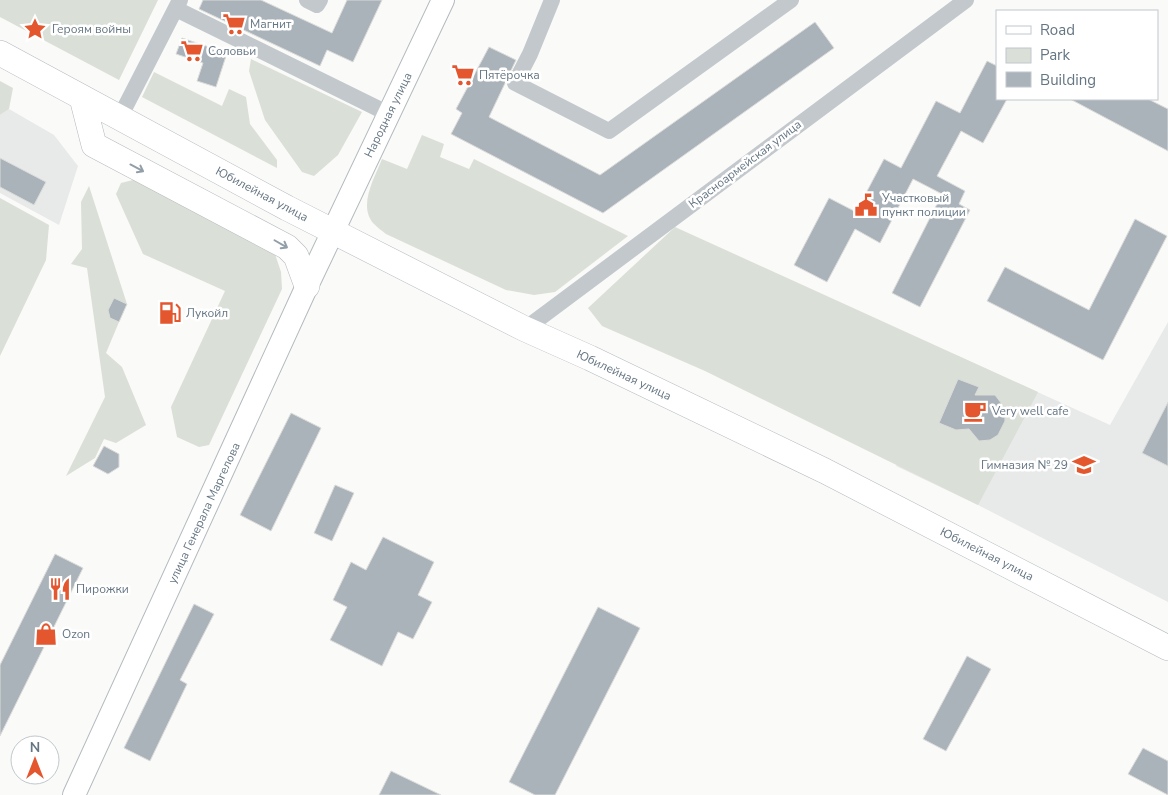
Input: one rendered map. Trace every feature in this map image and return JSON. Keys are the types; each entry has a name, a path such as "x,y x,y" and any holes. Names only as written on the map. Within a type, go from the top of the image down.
{"main road":[{"name":"Народная улица","path":"333,230 443,0"},
{"name":"Юбилейная улица","path":"0,53 287,208 525,329 590,358 825,471 1168,648"},
{"path":"82,98 94,145 287,247 296,256 307,286"},
{"name":"улица Генерала Маргелова","path":"74,795 333,230"}],"street":[{"path":"307,0 317,5 320,0"},
{"path":"552,0 530,54 515,83 609,131 791,0"},
{"name":"Красноармейская улица","path":"525,329 966,0"},
{"path":"120,117 178,4 389,114"}],"shaded area":[{"path":"9,109 54,135 78,166 59,225 0,193 0,115"},
{"name":"Гимназия № 29","path":"1168,322 1168,602 978,505 896,466 954,354 1110,425"}],"green space":[{"path":"0,0 158,0 119,80 0,17"},
{"path":"251,59 362,112 338,155 314,176 302,172 265,120 249,71"},
{"path":"154,72 222,106 229,89 246,97 250,124 277,160 277,168 142,97"},
{"path":"0,81 13,88 9,109 0,115"},
{"path":"422,135 444,144 440,157 469,169 474,159 628,236 555,292 534,295 506,290 386,234 373,223 369,216 367,200 372,182 382,159 407,169"},
{"path":"137,179 275,254 281,272 282,289 209,445 199,447 177,437 171,407 225,291 143,254 116,194 121,183"},
{"path":"89,186 127,304 114,298 108,310 110,318 119,322 106,353 122,367 146,425 116,443 104,439 95,458 66,476 105,397 87,268 71,264 82,249 81,202"},
{"path":"0,198 49,225 46,260 0,356"},
{"path":"675,227 1038,392 978,505 705,371 602,326 588,308"}],"building":[{"path":"203,0 261,0 332,33 347,0 382,0 353,62 327,50 320,66 199,9"},
{"path":"815,22 834,48 603,213 451,134 462,113 456,109 489,47 516,60 489,117 600,175"},
{"path":"182,38 227,53 216,87 197,81 203,63 176,54"},
{"path":"987,61 996,66 996,100 1006,100 983,143 961,131 937,176 965,191 959,204 970,210 920,307 892,293 942,194 913,179 880,243 855,229 827,282 794,265 829,198 856,212 884,159 901,168 936,101 960,113"},
{"path":"1072,100 1150,100 1168,109 1168,151"},
{"path":"0,158 46,182 34,205 0,187"},
{"path":"1135,219 1167,236 1103,360 987,301 1005,267 1089,310"},
{"path":"114,298 127,304 119,322 110,318 108,310"},
{"name":"Very well cafe","path":"958,379 979,387 975,395 995,395 1005,408 1005,421 998,435 990,440 979,441 969,429 956,430 939,423"},
{"path":"1168,402 1168,466 1142,453"},
{"path":"291,413 321,428 271,531 240,515"},
{"path":"104,446 119,454 119,467 108,474 93,466"},
{"path":"335,485 354,493 332,541 314,533"},
{"path":"383,537 434,562 418,595 432,602 413,639 398,632 382,666 330,640 347,607 333,600 351,562 366,570"},
{"path":"55,554 83,568 0,736 0,665"},
{"path":"194,604 214,614 180,680 187,684 150,761 124,748"},
{"path":"598,607 640,628 555,795 535,795 509,782"},
{"path":"967,656 991,669 946,751 923,739"},
{"path":"1143,748 1168,761 1168,795 1128,774"},
{"path":"391,771 441,795 379,795"}],"place":[{"name":"Магнит","path":"234,24"},
{"name":"Героям войны","path":"35,29"},
{"name":"Соловьи","path":"192,51"},
{"name":"Пятёрочка","path":"463,75"},
{"name":"Участковый пункт полиции","path":"866,205"},
{"name":"Лукойл","path":"170,313"},
{"name":"Very well cafe","path":"975,411"},
{"name":"Гимназия № 29","path":"1084,465"},
{"name":"Пирожки","path":"60,589"},
{"name":"Ozon","path":"46,634"}]}
